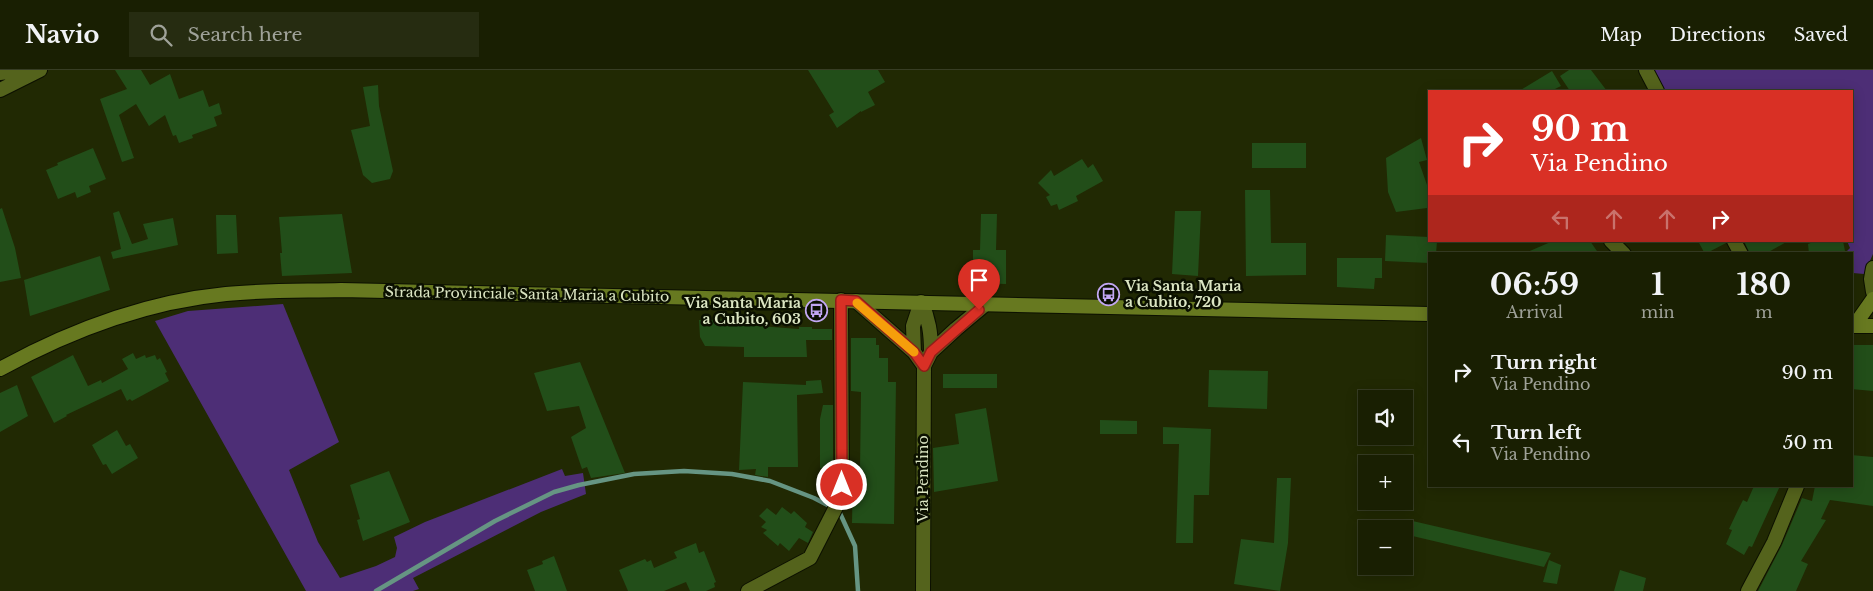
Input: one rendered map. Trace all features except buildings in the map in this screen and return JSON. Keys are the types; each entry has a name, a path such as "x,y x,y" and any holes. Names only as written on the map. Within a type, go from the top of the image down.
{"main road":[{"name":"Strada Provinciale Santa Maria a Cubito","path":"0,369 72,333 139,309 181,300 227,294 340,290 1428,314"},
{"path":"1853,327 1873,299"},
{"path":"1853,328 1873,326"}],"street":[{"path":"0,73 21,70"},
{"path":"0,90 40,70"},
{"path":"1646,70 1656,90"},
{"path":"1612,242 1622,252"},
{"path":"1873,268 1871,279 1873,292"},
{"path":"748,591 810,558 834,511 842,485 841,300"},
{"path":"856,301 914,352 924,366"},
{"path":"914,352 913,326 921,302"},
{"name":"Via Pendino","path":"921,302 931,328 931,352"},
{"name":"Via Pendino","path":"923,591 924,366 931,352 987,303"},
{"path":"1748,591 1774,542 1797,487"}],"shaded area":[{"path":"1654,70 1873,70 1873,254 1864,274 1853,273 1853,252 1846,252 1850,248 1847,242 1853,242 1853,90 1663,90"},
{"path":"283,304 339,442 289,470 318,542 340,578 376,566 395,557 397,548 394,537 425,522 562,469 565,476 583,473 586,494 541,512 413,578 419,589 413,591 306,591 155,321 188,311"}],"waterway":[{"path":"376,591 495,521 554,492 634,474 684,471 732,474 770,481 814,498 839,511 855,546 858,591"}],"slow traffic":[{"path":"857,303 914,352"}],"place":[{"name":"Via Santa Maria a Cubito, 720","path":"1109,294"},
{"name":"Via Santa Maria a Cubito, 603","path":"817,311"}],"route":[{"path":"842,485 841,300 856,301 914,352 924,366 931,352 979,310"}]}
